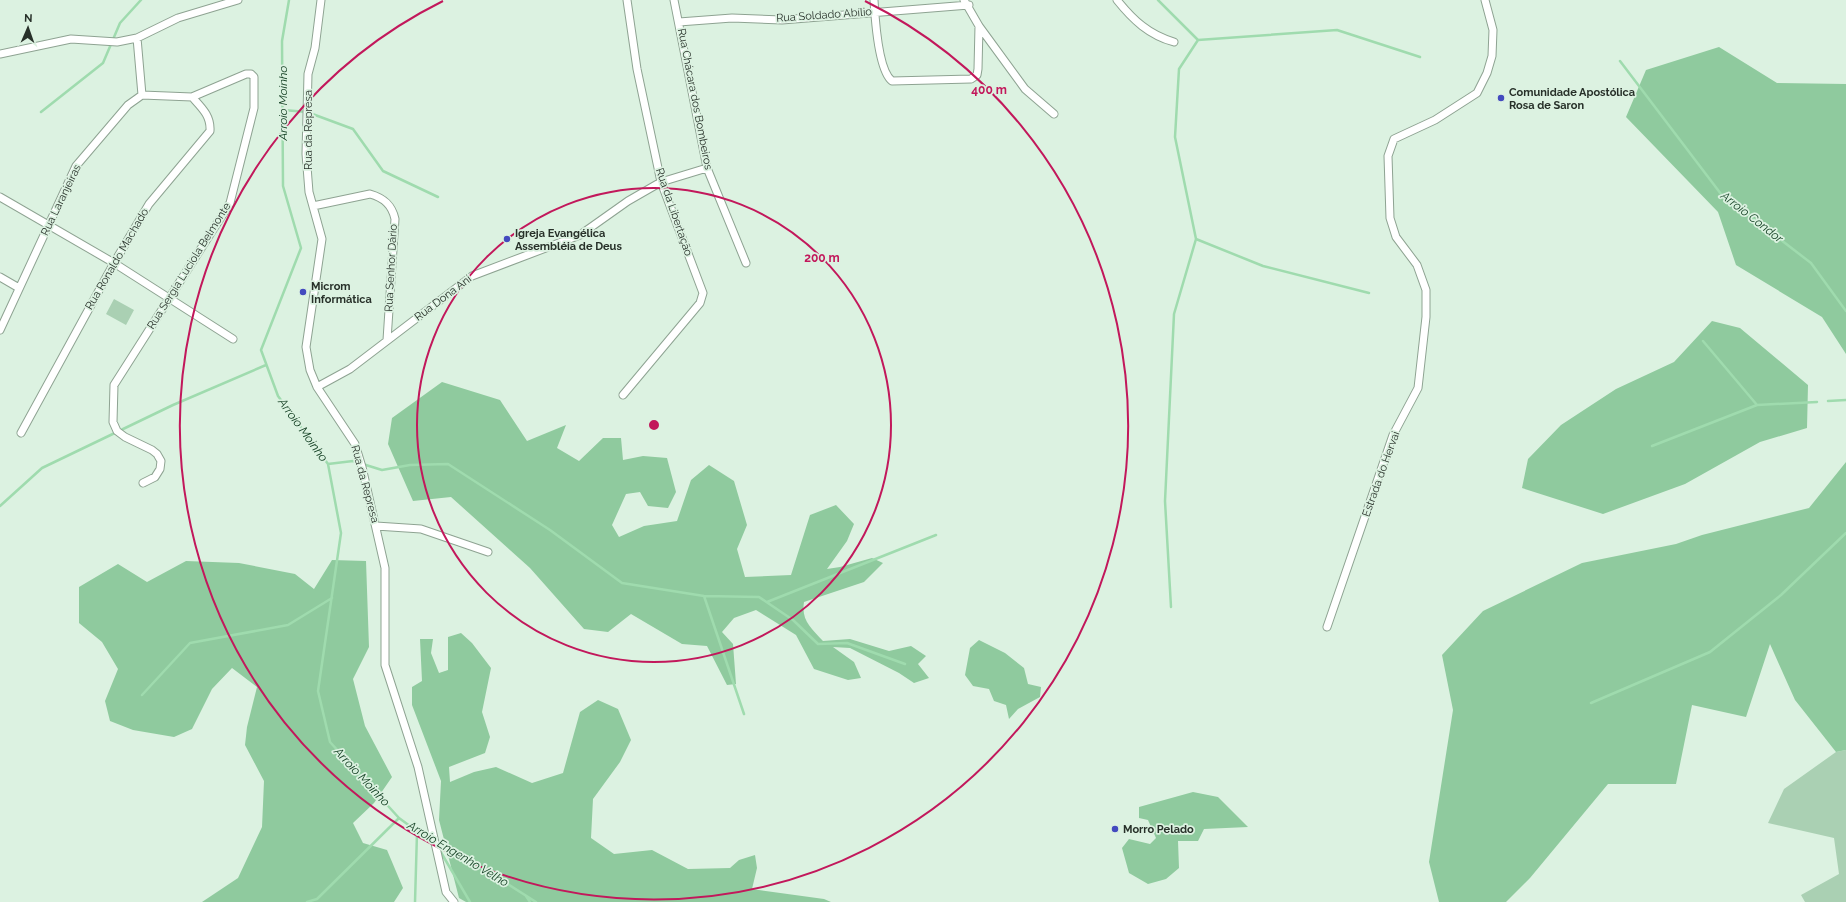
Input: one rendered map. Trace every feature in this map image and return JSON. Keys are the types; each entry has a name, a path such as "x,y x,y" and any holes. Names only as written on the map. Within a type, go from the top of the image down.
{"street":[{"path":"0,54 71,39 116,42 137,38 178,18 238,0"},
{"name":"Rua da Represa","path":"321,0 315,48 308,74 306,154 309,192 322,239 306,347 310,370 317,387 355,444 385,568 385,665 418,767 446,892 454,902"},
{"name":"Rua da Libertação","path":"623,395 700,303 703,293 661,182 637,69 627,0"},
{"name":"Rua Chácara dos Bombeiros","path":"674,0 707,168 746,263"},
{"path":"874,0 882,58 887,77 892,81 971,79 977,75 978,69 979,26"},
{"path":"1117,0 1129,15 1157,37 1174,42"},
{"name":"Estrada do Hervai","path":"1327,627 1393,436 1418,388 1426,318 1426,290 1417,266 1396,237 1390,218 1388,156 1394,139 1435,120 1477,93 1487,73 1492,56 1493,30 1486,0"},
{"path":"966,2 979,26 1026,89 1054,114"},
{"name":"Rua Soldado Abílio","path":"679,22 732,18 782,20 966,2"},
{"path":"137,38 142,95 192,98"},
{"name":"Rua Sergia Luciola Belmonte","path":"143,484 155,476 160,469 161,461 157,454 152,450 116,431 113,422 114,385 230,203 254,108 254,77 252,74 246,74 192,98"},
{"name":"Rua Laranjeiras","path":"0,330 76,166 128,105 142,95"},
{"name":"Rua Ronaldo Machado","path":"21,433 114,263 149,204 210,131 208,115 192,98"},
{"name":"Rua Dona Ani","path":"317,387 350,369 472,276 580,235 628,200 661,182 707,168"},
{"name":"Rua Senhor Dário","path":"313,206 370,194 378,196 392,208 394,219 387,340"},
{"path":"0,197 114,263 233,340"},
{"path":"0,277 19,288"},
{"path":"376,526 422,529 488,552"}],"green space":[{"path":"1719,47 1777,83 1846,84 1846,354 1822,317 1736,265 1718,212 1626,117 1646,70"},
{"path":"114,299 134,310 126,325 106,314"},
{"path":"1712,321 1740,328 1808,385 1807,428 1760,442 1685,484 1603,514 1522,488 1528,459 1561,425 1616,389 1674,362"},
{"path":"442,382 500,400 527,441 566,425 557,448 579,461 603,438 621,438 623,460 643,456 667,458 676,492 668,508 648,506 640,492 626,494 612,525 619,537 644,526 677,521 691,480 709,465 734,481 747,525 737,549 745,577 791,575 810,515 836,505 854,524 847,541 827,569 872,558 883,563 864,582 804,602 804,614 808,623 823,641 850,639 889,651 911,646 926,656 918,664 929,678 914,683 899,673 850,648 833,647 854,662 861,678 848,680 814,669 796,635 756,610 734,618 722,632 733,644 736,684 727,685 707,646 682,644 631,614 608,632 584,629 530,568 451,497 413,501 388,444 392,418"},
{"path":"1846,462 1846,750 1836,752 1795,700 1770,644 1746,717 1692,705 1676,784 1608,784 1530,878 1506,902 1439,902 1429,862 1453,710 1442,655 1483,611 1582,563 1676,544 1702,535 1809,508"},
{"path":"332,560 366,561 369,647 353,679 365,726 392,777 374,803 353,823 363,843 387,850 403,888 394,902 202,902 238,878 262,827 264,781 245,745 247,727 257,687 232,668 212,689 192,729 174,737 133,730 110,721 105,701 118,669 102,642 79,623 79,587 118,564 147,582 186,561 239,563 295,574 314,589"},
{"path":"461,633 472,643 491,668 482,712 490,737 485,753 449,767 450,782 474,772 496,767 532,783 563,773 580,712 598,700 618,709 631,740 620,762 593,799 591,838 614,854 652,850 688,869 730,868 739,860 755,855 757,868 752,889 824,899 831,902 466,902 459,898 439,820 441,781 412,705 412,687 422,681 420,639 433,639 431,653 439,673 448,670 448,637"},
{"path":"979,640 1005,653 1024,668 1028,684 1041,687 1040,697 1018,709 1009,719 1006,705 994,701 989,689 973,686 965,675 970,648"},
{"path":"1846,750 1846,902 1805,902 1801,895 1839,874 1834,838 1768,823 1784,789 1836,752"},
{"path":"1193,792 1218,797 1248,827 1204,829 1198,841 1178,841 1179,868 1166,879 1148,884 1129,873 1122,848 1129,839 1150,844 1156,838 1148,820 1139,818 1139,807"}],"waterway":[{"path":"41,112 103,63 120,23 141,0"},
{"name":"Arroio Moinho","path":"289,0 282,41 283,186 301,248 261,350 278,396 328,464 341,533 318,691 330,742 399,818 433,841"},
{"path":"1158,0 1198,40 1179,69 1175,137 1196,239 1174,314 1165,501 1171,607"},
{"path":"1198,40 1337,30 1420,57"},
{"name":"Arroio Condor","path":"1620,61 1721,194 1811,263 1846,311"},
{"path":"283,110 307,112 353,129 383,171 438,197"},
{"path":"1196,239 1263,266 1369,293"},
{"path":"1703,341 1757,405"},
{"path":"0,506 42,468 173,405 266,365"},
{"path":"1828,401 1846,400"},
{"path":"1652,446 1757,405 1817,402"},
{"path":"328,464 353,461 382,470 410,465 448,464 550,530 622,583 704,596 759,597 793,620 818,644 847,643 905,664"},
{"path":"1591,703 1710,652 1781,595 1846,533"},
{"path":"767,602 936,535"},
{"path":"704,596 744,714"},
{"path":"142,695 190,643 288,625 332,598"},
{"path":"307,902 317,899 399,818"},
{"path":"415,902 417,833"},
{"name":"Arroio Engenho Velho","path":"437,843 492,874 536,902"},
{"path":"439,849 470,902"},
{"name":"Arroio Engenho Velho","path":"526,896 530,902"}],"place":[{"name":"Comunidade Apostólica Rosa de Saron","path":"1501,98"},
{"name":"Igreja Evangélica Assembléia de Deus","path":"507,239"},
{"name":"Microm Informática","path":"303,292"},
{"name":"Morro Pelado","path":"1115,829"}]}
